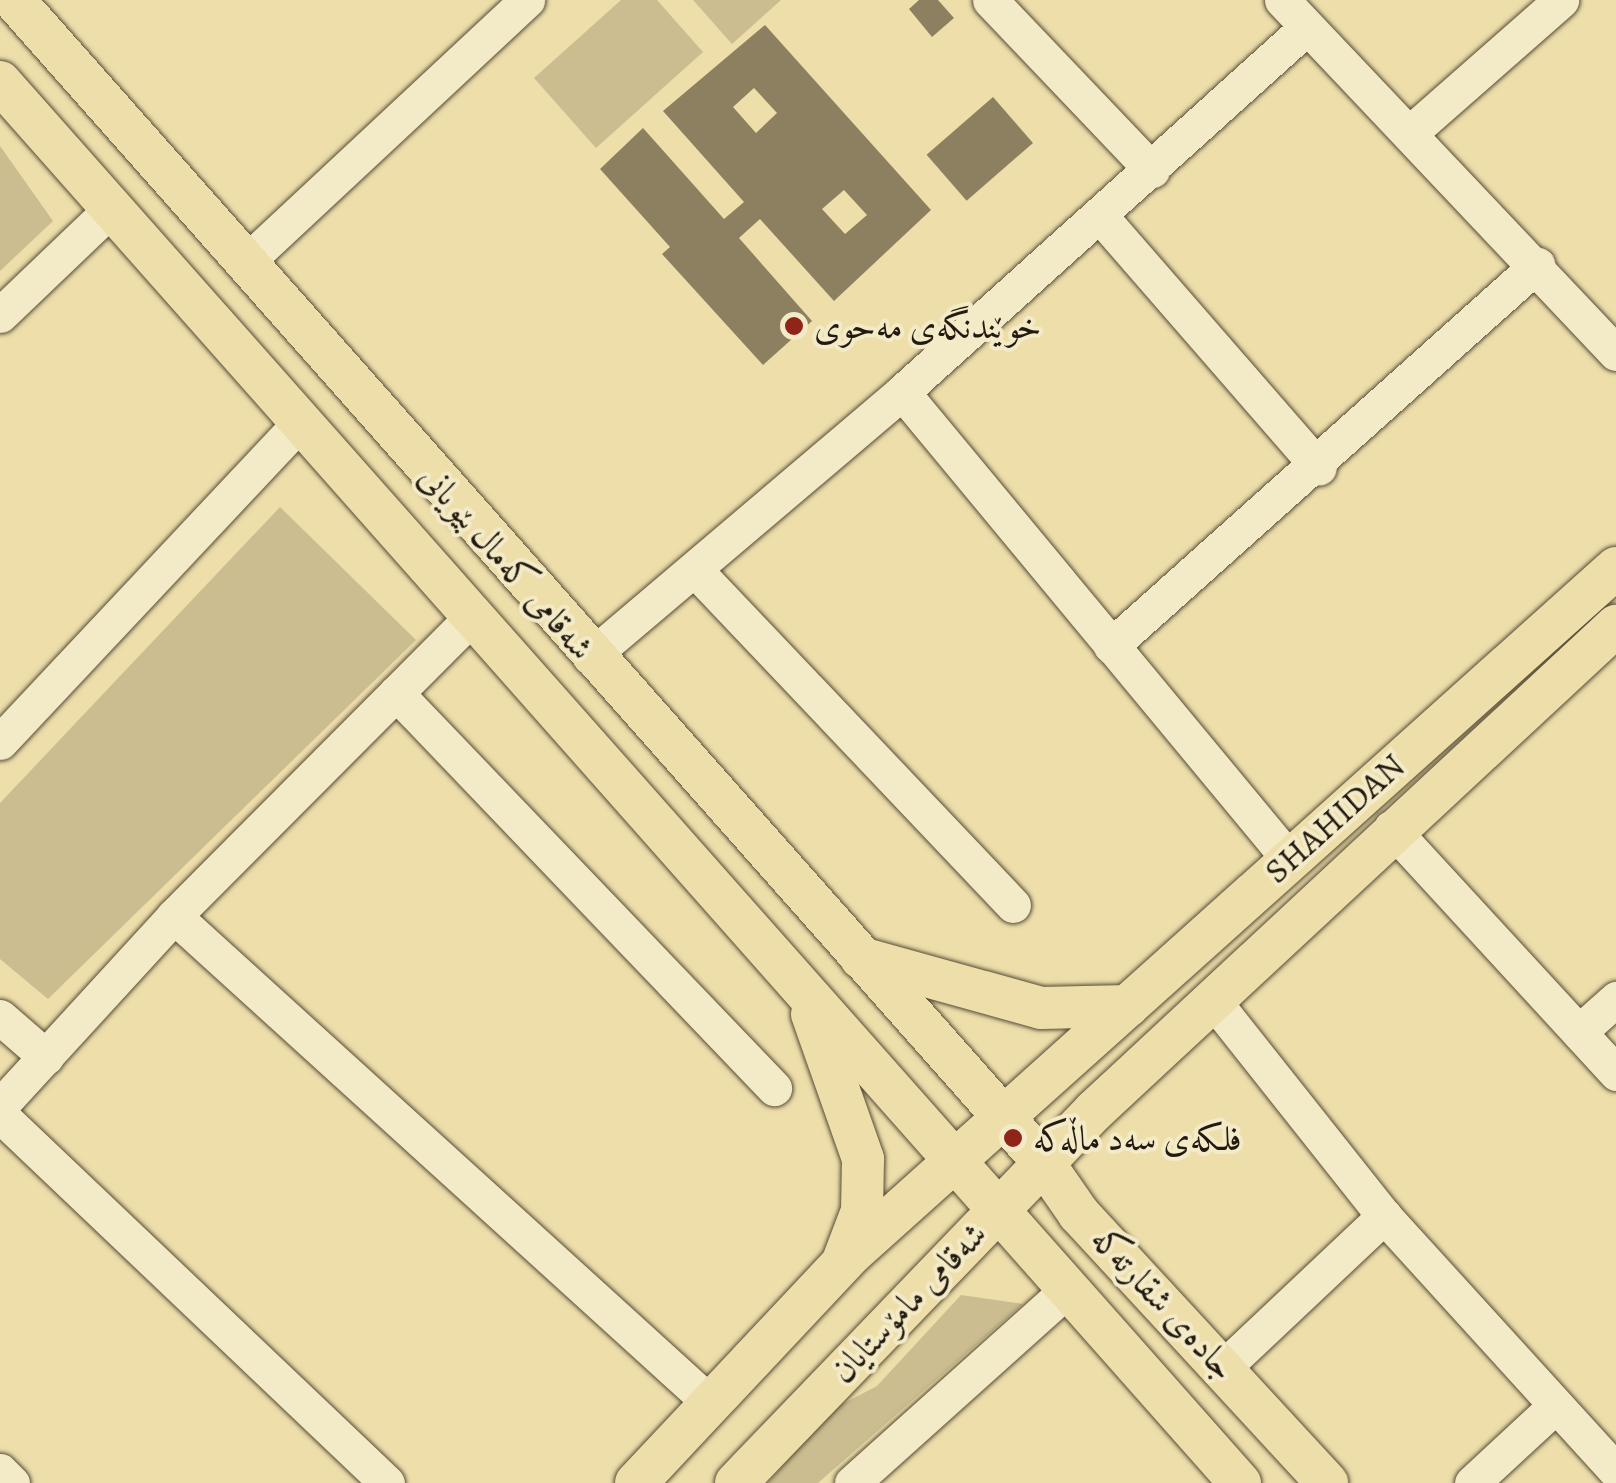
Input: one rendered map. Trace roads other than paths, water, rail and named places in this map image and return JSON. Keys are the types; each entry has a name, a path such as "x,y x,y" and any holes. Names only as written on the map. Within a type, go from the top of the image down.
{"main road":[{"name":"شەقامی کەمال بێویانی","path":"14,0 590,657 1005,1120"},
{"path":"29,113 53,110 78,70"},
{"name":"شەقامی کەمال بێویانی","path":"0,82 472,617 798,976 959,1163"},
{"name":"SHAHIDAN","path":"1005,1120 1288,858 1616,568"},
{"name":"شەقامی مامۆستایان","path":"736,1483 1083,1123 1216,1004 1391,828 1616,626"},
{"path":"860,958 1041,1008 1128,1006"},
{"path":"798,976 863,1159 862,1211 843,1262"},
{"name":"شەقامی مامۆستایان","path":"636,1483 843,1262 1005,1120"},
{"name":"جادەی شقارتەکە","path":"1005,1120 1044,1162 1079,1214 1225,1366 1327,1483"},
{"name":"جادەی شقارتەکە","path":"959,1163 1003,1206 1069,1288 1240,1483"}],"street":[{"path":"245,263 528,0"},
{"path":"1282,0 1411,132 1616,354"},
{"path":"1411,132 1561,0"},
{"path":"1006,6 1152,170"},
{"path":"590,657 697,572 902,392 1101,217 1306,28"},
{"path":"0,315 110,210"},
{"path":"1101,217 1320,468"},
{"path":"1111,646 1320,468 1537,266"},
{"path":"902,392 1288,858"},
{"path":"0,742 300,423"},
{"path":"697,572 1013,905"},
{"path":"0,1106 174,916 472,617"},
{"path":"396,693 774,1088"},
{"path":"1391,828 1616,1073"},
{"path":"174,916 709,1402"},
{"path":"1579,1032 1616,999"},
{"path":"1216,1004 1384,1216 1616,1471"},
{"path":"0,1018 46,1057"},
{"path":"0,1115 387,1483"},
{"path":"1225,1366 1384,1216"},
{"path":"859,1481 1069,1288"},
{"path":"1472,1483 1554,1407"},
{"path":"0,1471 12,1483"}],"place":[{"name":"خوێندنگەی مەحوی","path":"794,326"},
{"name":"فلکەی سەد ماڵەکە","path":"1013,1138"}]}
